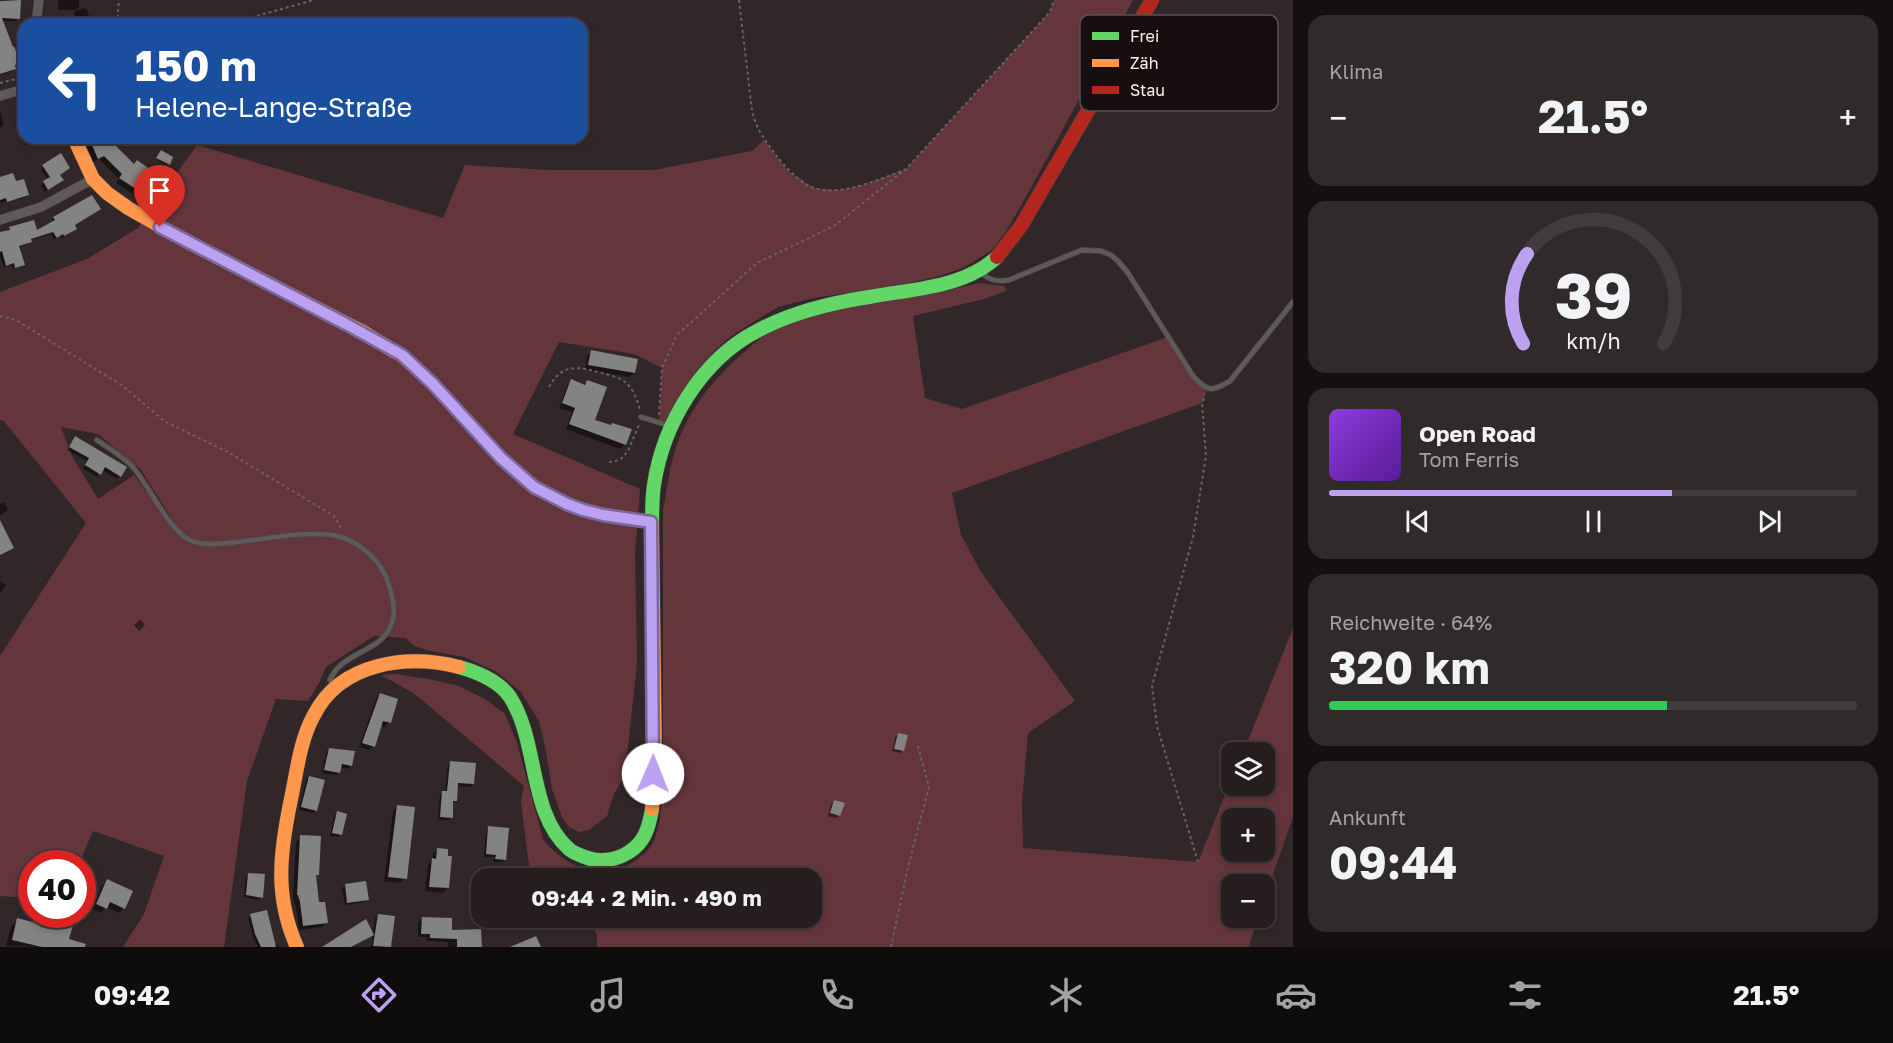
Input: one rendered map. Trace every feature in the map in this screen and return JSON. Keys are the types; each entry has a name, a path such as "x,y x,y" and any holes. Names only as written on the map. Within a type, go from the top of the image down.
{"street":[{"path":"37,18 39,0"},
{"path":"1143,15 1152,0"},
{"path":"0,96 18,91"},
{"path":"297,947 289,931 284,912 282,878 288,814 307,729 318,707 336,687 363,670 377,665 393,663 448,665 463,668 498,685 509,696 522,724 546,812 555,835 562,845 582,858 607,861 620,857 638,845 648,828 652,803 654,725 651,522 654,478 663,446 665,424 709,368 739,341 758,329 788,315 827,305 862,297 950,284 980,270 994,260 1021,226 1088,111"},
{"path":"77,144 93,179 142,217 402,355 432,383 501,458 534,487 583,510 651,522"},
{"path":"0,220 41,207 93,179"}],"lane":[{"path":"980,270 990,279 999,282 1082,250 1092,249 1111,255 1128,273 1193,376 1208,389 1216,389 1230,381 1293,302"},
{"path":"641,417 665,424"},
{"path":"97,440 129,463 179,533 192,541 208,544 333,535 346,539 371,556 381,567 390,592 394,618 383,640 342,664 333,674 330,680 336,687"}],"path":[{"path":"118,18 119,0"},
{"path":"250,18 314,0"},
{"path":"739,0 755,125 788,171 814,188 840,190 863,185 906,169"},
{"path":"665,424 662,368 677,335 757,263 834,226 906,169 1050,12 1054,0"},
{"path":"0,83 18,78"},
{"path":"0,316 16,320 123,386 164,421 228,452 334,516 346,539"},
{"path":"549,387 562,371 578,367 625,381 639,405 641,417 628,451 620,460 609,462"},
{"path":"1198,862 1157,726 1152,686 1192,537 1206,456 1202,403 1208,389"},
{"path":"891,947 908,867 929,787 917,743"}],"shaded area":[{"path":"1054,0 1133,0 1125,15 1080,15 1080,98 1005,233 992,250 965,267 914,282 809,299 778,307 734,334 715,350 697,370 664,424 659,422 662,368 634,354 559,342 513,434 640,489 635,554 637,663 625,775 614,794 607,816 589,830 579,832 569,827 562,817 552,789 539,721 520,691 495,671 464,657 414,646 406,638 374,636 326,667 308,701 276,699 247,781 224,947 123,947 144,914 164,856 93,831 85,850 18,850 18,897 0,896 0,656 86,523 3,420 0,420 0,292 87,259 138,228 197,145 443,218 465,165 547,170 654,170 752,151 764,140 788,171 814,188 840,190 863,185 906,169 1050,12","holes":["61,427 98,434 141,470 175,524 175,531 134,475 98,499 72,456"]},
{"path":"979,283 1005,286 1006,291 984,299 913,316 925,398 962,409 1168,337 1193,376 1208,389 1202,403 952,493 961,535 981,572 1075,701 1028,733 1022,801 1023,848 1198,862 1225,796 1275,796 1275,742 1247,742 1293,628 1293,817 1273,874 1221,874 1221,928 1254,928 1249,947 597,947 597,935 593,928 822,928 822,868 621,868 636,860 653,843 661,810 663,511 674,453 681,434 705,393 736,359 761,338 760,335 792,321 826,312"},
{"path":"394,674 459,686 485,699 505,714 517,743 543,839 562,858 583,868 529,868 521,801 524,786 413,693 381,675"}],"building":[{"path":"21,0 20,18 2,18 18,57 18,64 15,65 16,69 0,74 0,1"},
{"path":"92,144 114,144 134,164 137,160 155,173 149,182 159,188 153,200 119,178 122,174 104,156 98,159"},
{"path":"161,150 173,157 170,165 156,158"},
{"path":"61,153 70,168 60,175 64,180 48,190 43,181 50,177 42,165"},
{"path":"13,173 16,181 24,179 29,195 7,202 6,198 0,200 0,177"},
{"path":"92,195 101,209 75,225 77,229 57,238 53,232 31,239 32,242 19,246 25,265 15,268 14,263 6,266 2,251 0,252 0,232 34,220 37,230 55,220 53,217"},
{"path":"591,350 638,359 635,373 588,365"},
{"path":"571,379 585,385 587,380 607,387 595,420 632,429 626,445 569,424 575,408 562,403"},
{"path":"75,436 127,467 121,477 105,467 101,475 85,465 89,458 69,447"},
{"path":"0,520 14,548 0,555"},
{"path":"380,693 398,699 391,723 383,721 375,747 362,743"},
{"path":"898,733 908,735 904,751 894,749"},
{"path":"329,748 355,751 352,766 342,764 340,773 324,770"},
{"path":"450,761 476,763 474,784 458,783 457,801 453,801 453,818 440,817 442,791 447,791"},
{"path":"309,776 325,780 317,811 301,807"},
{"path":"834,800 845,803 840,816 830,813"},
{"path":"397,805 415,807 407,879 388,877"},
{"path":"337,811 347,814 342,835 332,833"},
{"path":"488,826 509,828 506,860 495,859 496,855 486,854"},
{"path":"300,835 321,836 319,875 316,875 319,902 325,902 328,923 303,926 297,895"},
{"path":"437,848 448,849 448,856 452,856 449,888 429,887 432,858 436,859"},
{"path":"248,873 265,874 263,898 246,895"},
{"path":"107,879 133,891 125,909 110,902 107,909 96,904"},
{"path":"366,881 369,900 347,903 345,884"},
{"path":"267,910 276,947 261,947 250,914"},
{"path":"378,914 395,916 391,947 373,946"},
{"path":"422,917 452,918 452,930 481,929 482,947 457,947 457,939 430,938 430,934 421,934"},
{"path":"17,918 18,928 72,928 69,939 86,944 85,947 42,947 12,940"},
{"path":"366,919 374,935 351,947 322,947"},
{"path":"536,936 541,947 510,947"}],"traffic: fast":[{"path":"652,526 653,490 659,462 676,417 702,376 737,343 770,324 798,313 840,302 937,286 969,275 997,257"},
{"path":"459,667 487,678 500,686 510,697 526,735 540,797 547,816 556,834 571,850 596,860 608,860 624,855 643,839 652,809"}],"traffic: slow":[{"path":"77,144 93,179 107,193 128,208 186,241 363,332 397,353"},
{"path":"652,526 655,760 652,809"},
{"path":"297,947 285,910 282,892 282,856 287,818 300,756 305,735 314,715 326,697 341,683 377,666 397,662 418,662 459,667"}],"traffic: jam":[{"path":"1143,15 1152,0"},
{"path":"997,257 1021,226 1088,111"},
{"path":"397,353 419,370 496,452 538,488 562,502 584,510 651,522"}],"route":[{"path":"160,227 402,355 448,399 501,458 534,487 551,497 583,510 651,522 653,774"}]}
